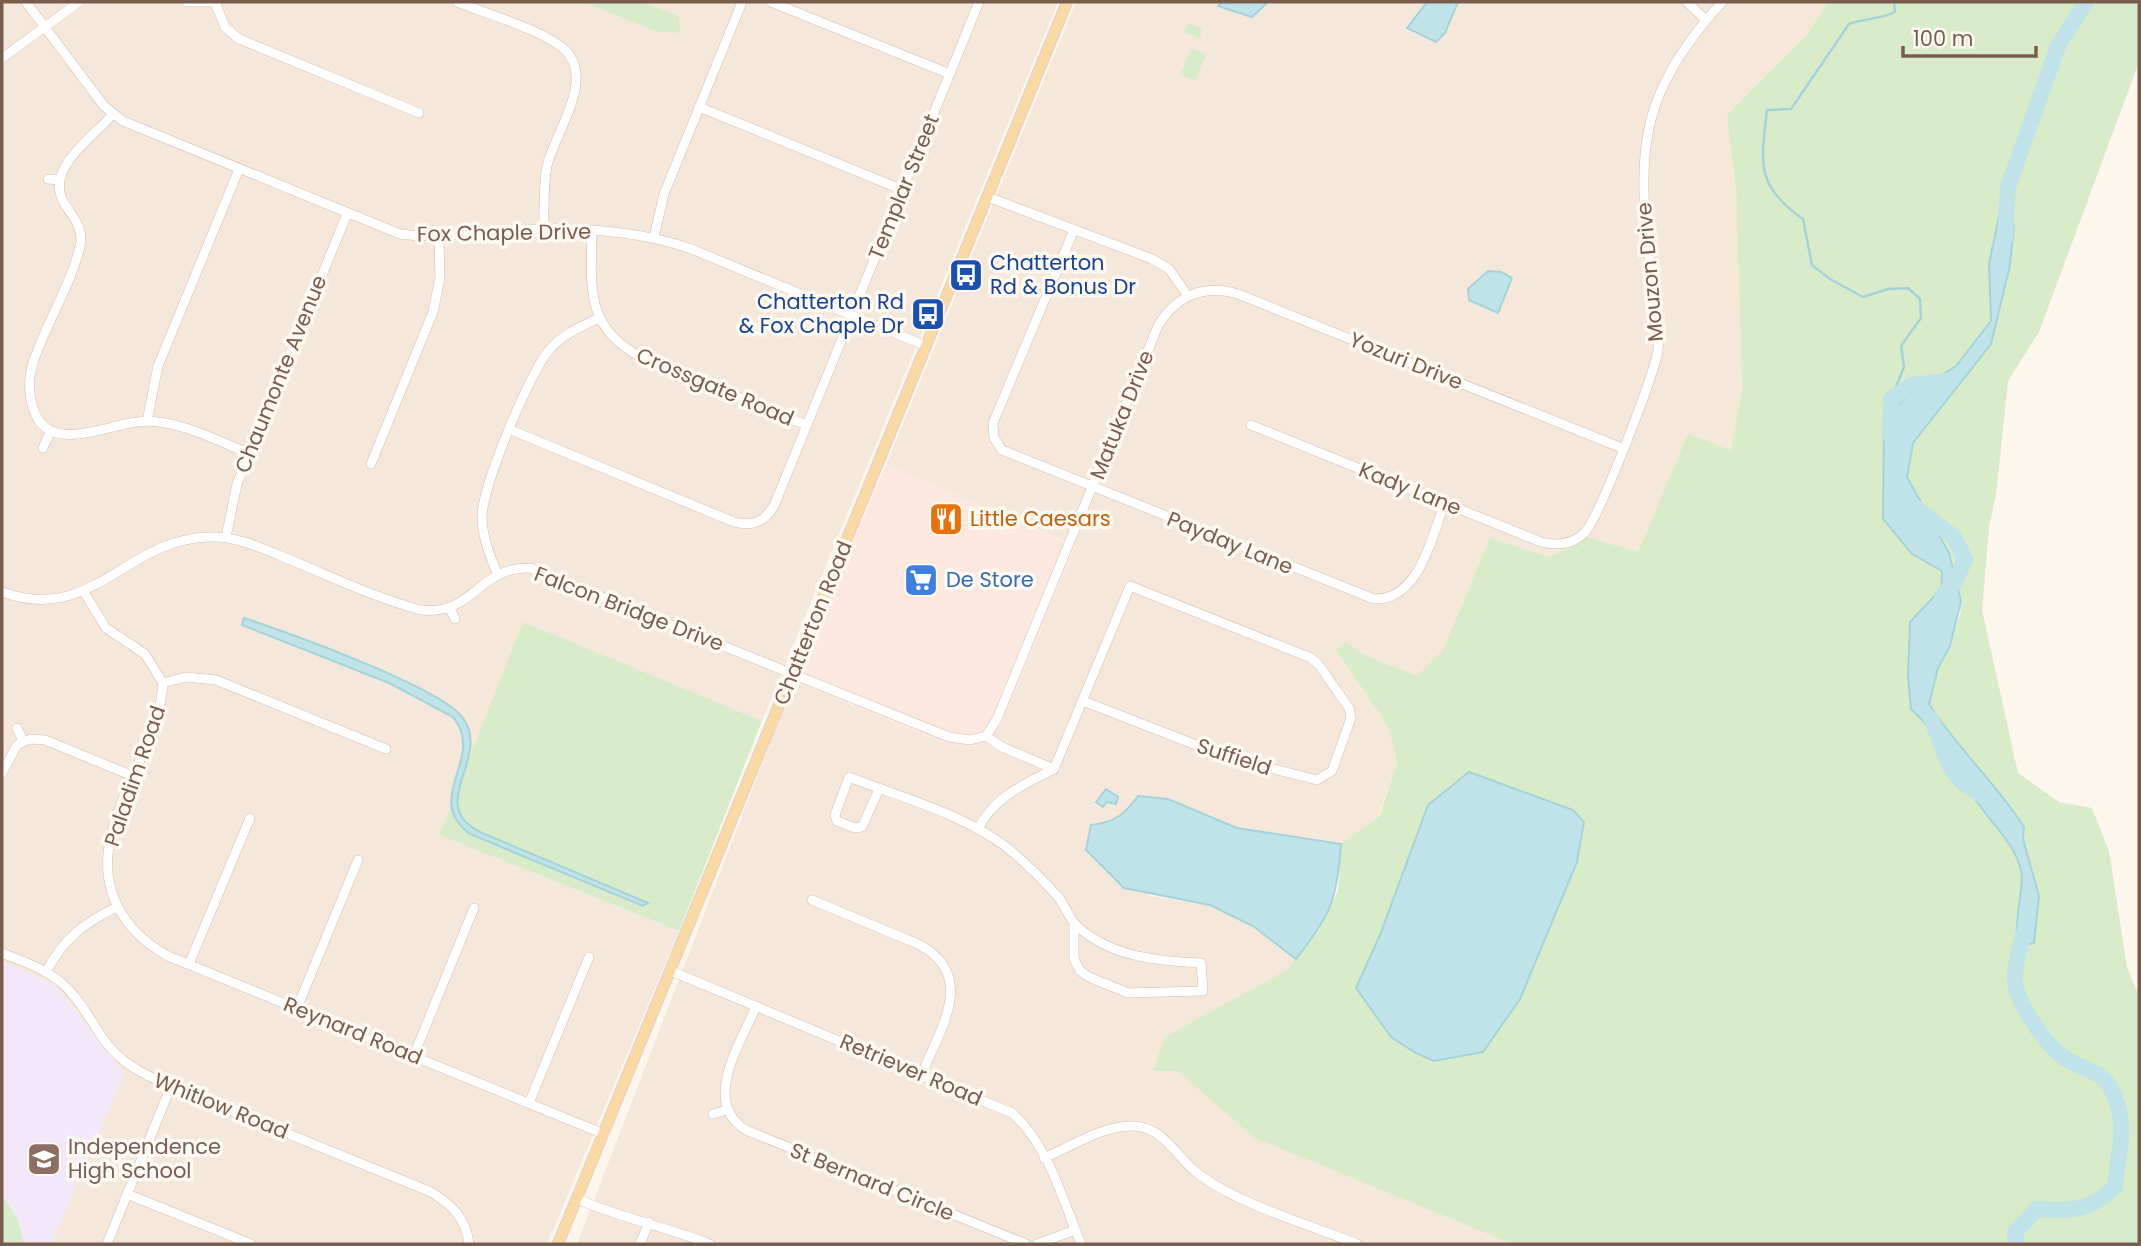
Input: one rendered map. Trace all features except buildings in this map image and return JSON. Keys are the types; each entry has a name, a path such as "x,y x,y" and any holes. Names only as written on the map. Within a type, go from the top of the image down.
{"main road":[{"name":"Chatterton Road","path":"558,1244 1067,2"}],"street":[{"name":"Fox Chaple Drive","path":"26,2 113,114 347,214 400,234 439,237 505,230 654,237 689,248 926,346"},
{"path":"2,58 79,2"},
{"path":"187,2 216,2 225,27 239,39 419,113"},
{"path":"457,2 552,41 564,49 575,65 574,94 546,173 544,231"},
{"path":"654,237 664,194 742,2"},
{"path":"771,2 950,74"},
{"name":"Templar Street","path":"511,430 734,522 757,522 774,506 979,2"},
{"path":"1687,2 1706,20"},
{"name":"Mouzon Drive","path":"1571,542 1585,533 1594,519 1658,350 1643,193 1647,137 1662,88 1675,63 1722,2"},
{"path":"699,107 903,190"},
{"path":"113,114 67,163 59,180 60,192 80,227 81,242 30,378 33,408 41,425 50,432 71,435 147,421 186,429 248,453"},
{"path":"147,421 158,366 239,169"},
{"path":"48,179 59,180"},
{"path":"988,197 1152,259 1169,269 1188,296"},
{"name":"Chaumonte Avenue","path":"226,537 231,502 248,453 347,214"},
{"name":"Payday Lane","path":"1074,230 996,416 992,429 1002,450 1374,599 1395,596 1411,584 1445,503"},
{"name":"Crossgate Road","path":"592,232 591,292 599,318 611,336 628,350 806,425"},
{"path":"371,464 433,312 440,278 439,237"},
{"name":"Yozuri Drive","path":"1188,296 1213,290 1238,294 1622,448"},
{"name":"Matuka Drive","path":"986,736 1002,707 1158,326 1171,308 1188,296"},
{"path":"2,592 41,601 84,592 168,544 201,537 226,537 263,548 412,608 430,611 450,609 467,600 497,573 488,553 482,510 537,367 550,348 599,318"},
{"name":"Kady Lane","path":"1251,425 1541,542 1556,545 1571,542"},
{"path":"43,448 50,432"},
{"name":"Falcon Bridge Drive","path":"497,573 520,568 542,571 949,737 970,740 986,736"},
{"name":"Suffield","path":"1130,586 1311,659 1320,665 1349,708 1351,718 1332,771 1317,780 1227,757 1083,701 1130,586"},
{"name":"Paladim Road","path":"84,592 106,628 145,654 163,683 156,720 113,826 107,851 109,879 117,907"},
{"path":"450,609 454,619"},
{"path":"163,683 186,677 216,680 386,749"},
{"path":"978,829 991,807 1006,794 1054,769 1083,701"},
{"path":"17,728 23,741"},
{"path":"986,736 1002,747 1054,769"},
{"path":"2,773 12,750 23,741 45,740 133,776"},
{"path":"879,789 862,827 855,828 837,821 835,815 849,777 879,789 978,829 1006,847 1037,875 1060,900 1074,923 1127,954 1201,962 1203,991 1128,993 1091,978 1080,971 1074,959 1074,923"},
{"path":"189,964 250,818"},
{"path":"298,1008 358,860"},
{"path":"812,900 918,944 933,953 945,967 951,984 950,1001 922,1074"},
{"path":"46,972 64,942 78,928 117,907"},
{"name":"Reynard Road","path":"117,907 142,939 156,950 604,1135"},
{"path":"414,1055 474,908"},
{"name":"Whitlow Road","path":"2,953 46,972 79,1002 107,1045 122,1060 171,1086 431,1192 452,1205 466,1226 469,1244"},
{"path":"529,1102 589,957"},
{"name":"Retriever Road","path":"671,971 1012,1113 1027,1128 1044,1158 1081,1244"},
{"path":"713,1114 727,1110 725,1082 756,1006"},
{"path":"107,1244 171,1086"},
{"name":"St Bernard Circle","path":"727,1110 746,1130 1026,1244"},
{"path":"1044,1158 1112,1130 1129,1126 1146,1128 1162,1136 1185,1163 1215,1186 1357,1244"},
{"path":"127,1194 251,1244"},
{"path":"577,1199 609,1213 649,1222 710,1244"},
{"path":"640,1244 649,1222"},
{"path":"1037,1244 1075,1230"}],"shaded area":[{"path":"2,2 70,2 2,51"},
{"path":"88,2 583,2 658,32 679,33 679,16 642,2 1058,2 762,721 523,623 439,835 679,931 547,1244 51,1244 124,1073 55,985 2,961 2,64"},
{"path":"1076,2 1828,2 1807,34 1727,116 1736,190 1742,390 1731,450 1688,435 1638,552 1588,537 1550,557 1490,538 1443,650 1417,676 1364,655 1346,642 1336,650 1388,726 1397,762 1379,815 1341,844 1237,828 1168,799 1138,796 1128,810 1110,823 1091,825 1086,850 1150,896 1210,905 1253,926 1296,959 1287,970 1246,995 1165,1037 1178,1071 1254,1137 1512,1244 577,1244 794,681 952,746 1000,728 1076,546 886,465"},
{"path":"886,465 1076,546 1000,728 976,746 952,746 794,681"},
{"name":"Independence High School","path":"2,961 55,985 124,1073 51,1244 2,1244"}],"green space":[{"path":"583,2 642,2 679,16 680,33 658,32"},
{"path":"1828,2 2139,2 2139,62 2039,332 2008,381 1996,495 1989,527 1982,610 2018,773 2059,802 2092,808 2109,851 2127,967 2139,996 2139,1244 1512,1244 1253,1137 1178,1071 1153,1071 1165,1037 1287,970 1319,930 1338,891 1341,844 1380,815 1397,762 1388,726 1336,650 1346,642 1364,655 1417,676 1443,650 1490,538 1550,557 1588,537 1638,552 1688,434 1731,450 1742,390 1736,190 1727,115 1807,34","holes":["1999,216 1991,343 1913,443 1907,477 1961,611 1950,646 1938,668 1929,704 2024,826 2023,839 2039,896 2033,943 2017,946 2016,927 2021,891 2019,863 2009,844 1975,800 1938,741 1911,709 1910,622 1941,589 1942,571 1912,554 1883,519 1886,474 1908,396 1956,366 1991,321 1989,264","1584,822 1577,862 1520,999 1356,988 1380,935"]},
{"path":"1189,23 1202,28 1200,38 1183,32"},
{"path":"1191,48 1206,54 1195,81 1180,74"},
{"path":"523,622 762,721 679,931 439,835"},
{"path":"2,1195 18,1220 24,1244 2,1244"}],"water":[{"path":"1222,2 1268,2 1252,17 1218,6"},
{"path":"1427,2 1458,2 1445,33 1436,42 1407,28"},
{"path":"1999,216 2014,224 2010,265 1991,344 1913,443 1907,477 1949,553 1961,601 1950,646 1938,668 1929,704 2024,827 2023,839 2039,896 2034,943 2017,946 2016,926 2022,886 2018,860 1938,740 1911,709 1908,676 1910,622 1941,589 1942,571 1912,554 1883,519 1884,418 1908,396 1956,366 1991,321 1989,264"},
{"path":"1488,271 1501,272 1512,278 1498,313 1469,300 1468,289"},
{"path":"244,618 395,676 449,705 463,718 470,733 470,749 458,794 458,808 465,821 480,832 648,903 643,906 470,834 457,820 451,806 463,747 461,732 453,717 389,683 242,625"},
{"path":"1469,772 1573,810 1584,822 1577,862 1520,999 1483,1052 1434,1061 1391,1037 1356,988 1380,935 1428,805"},
{"path":"1106,789 1118,797 1116,804 1107,802 1103,807 1096,802"},
{"path":"1138,796 1168,799 1237,828 1341,844 1337,879 1330,906 1325,918 1296,959 1253,926 1210,905 1124,888 1086,850 1091,825 1118,816"}],"waterway":[{"path":"1891,399 1904,367 1901,346 1921,318 1920,299 1908,288 1888,289 1863,297 1830,279 1812,265 1803,219 1776,196 1769,184 1765,172 1763,145 1767,110 1791,109 1849,24 1895,12 1894,2"},
{"path":"2005,238 2008,187 2058,46 2086,2"},
{"path":"1890,435 1891,399 1912,385 1947,381"},
{"path":"1912,505 1954,537 1965,559 1954,584 1942,595"},
{"path":"1931,719 1955,774 1973,790 1986,796"},
{"path":"2016,1244 2015,1232 2037,1209 2079,1208 2096,1201 2115,1187 2121,1142 2119,1109 2110,1087 2098,1075 2055,1050 2032,1021 2020,998 2015,973 2026,926"}],"place":[{"name":"Chatterton Rd & Bonus Dr","path":"966,275"},
{"name":"Chatterton Rd & Fox Chaple Dr","path":"928,314"},
{"name":"Little Caesars","path":"946,519"},
{"name":"De Store","path":"921,580"},
{"name":"Independence High School","path":"44,1159"}]}
